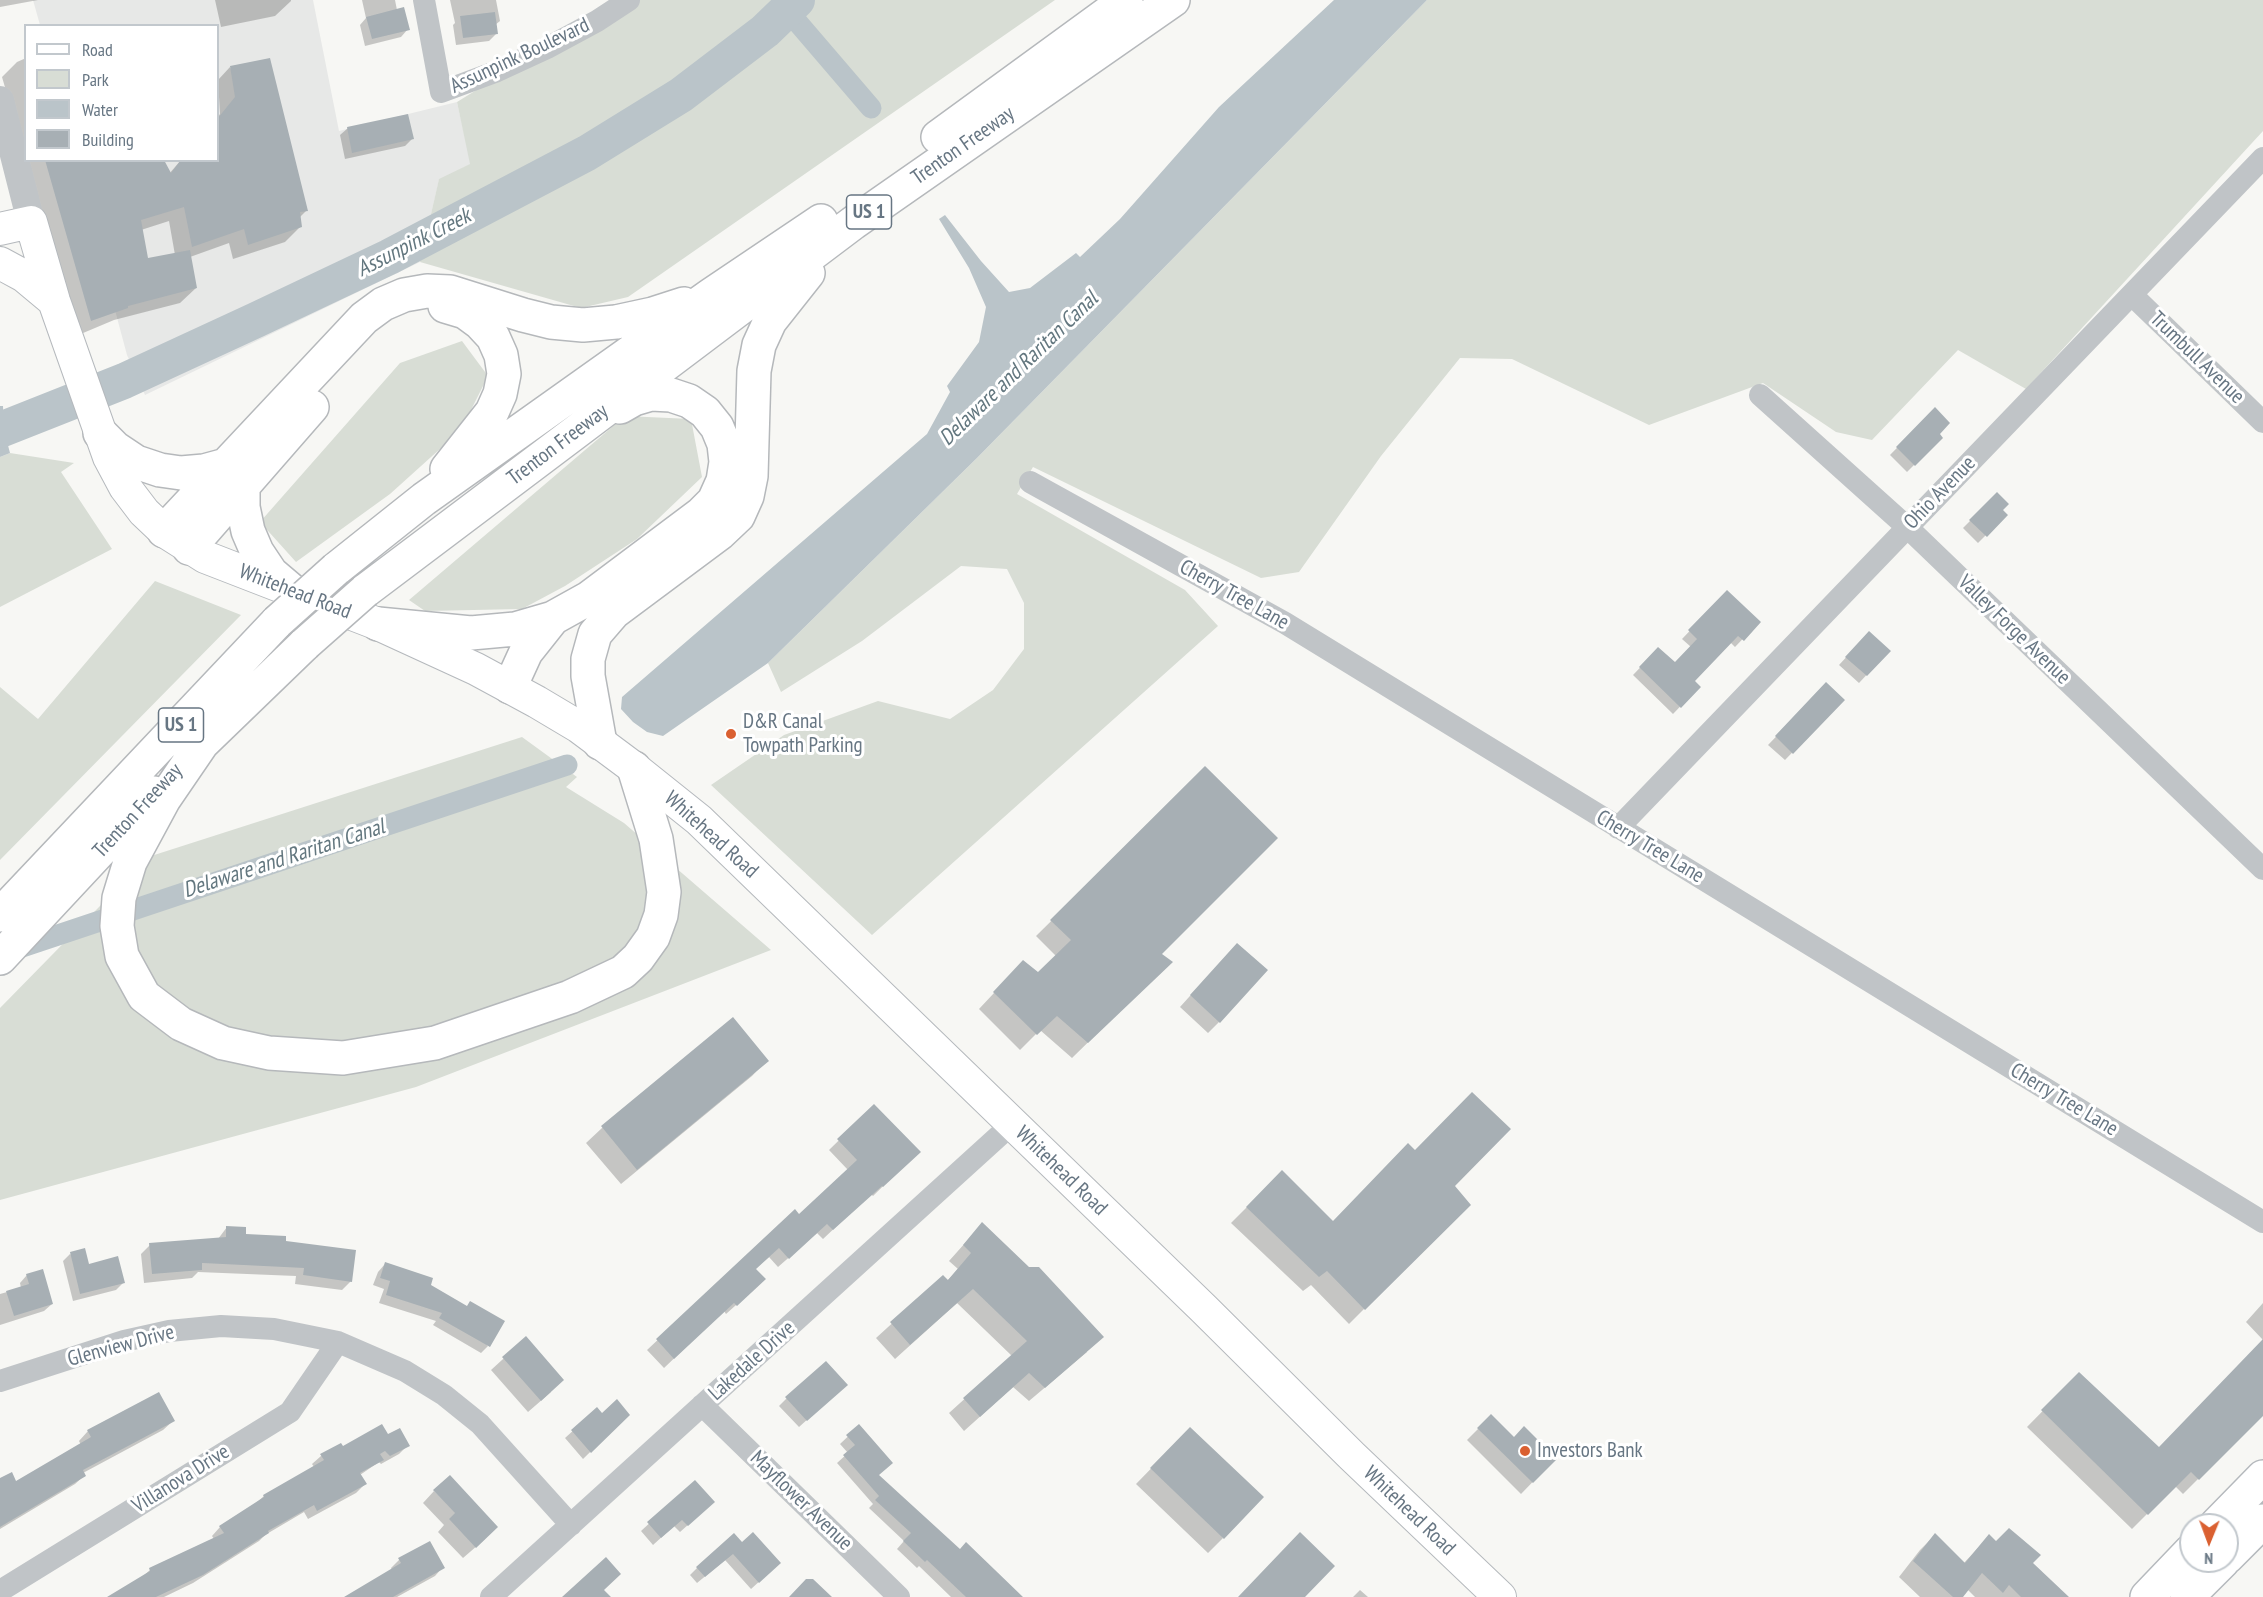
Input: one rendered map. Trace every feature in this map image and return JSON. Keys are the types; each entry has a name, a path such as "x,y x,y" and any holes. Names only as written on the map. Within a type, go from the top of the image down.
{"main road":[{"name":"Trenton Freeway","path":"0,915 107,844 277,622 336,569 424,499 711,295 850,201 1126,0"},
{"name":"Trenton Freeway","path":"0,958 205,739 305,644 365,591 853,223 1173,0"},
{"path":"0,229 31,222"},
{"name":"Whitehead Road","path":"31,222 54,301 109,457 125,487 144,512 176,540 205,557 378,624 477,669 605,740 699,820 1204,1309 1352,1456 1500,1597"},
{"path":"107,844 119,898 117,926 122,956 144,996 181,1024 223,1043 269,1053 343,1058 435,1043 570,997 623,972 638,958 653,937 661,915 664,892 656,839 605,740 588,659 595,634 614,612 720,533 738,516 744,506 751,476 754,371 759,345 770,321 785,300 853,223"},
{"path":"0,263 24,276 54,301"},
{"path":"176,540 235,475 364,318 383,304 404,295 427,291 450,292 532,318 584,325 616,322 653,314 711,295"},
{"path":"99,430 115,448 136,462 160,470 181,473 204,471 235,475 286,434 391,322 408,311 425,306 445,306 465,312 493,337 501,355 504,374 500,394 492,412 424,499"},
{"path":"378,624 471,633 515,629 553,618 589,598 701,514 714,501 723,481 726,462 724,444 717,427 705,412 689,401 671,395 651,394 634,399 571,434"},
{"path":"235,475 248,531 257,552 271,573 291,590"},
{"path":"510,687 526,652 553,618"},
{"path":"2228,1513 2263,1477"},
{"path":"2239,1545 2263,1521"},
{"path":"2147,1597 2179,1564"},
{"path":"2187,1597 2211,1573"}],"street":[{"name":"Assunpink Boulevard","path":"424,0 441,92 495,72 547,48 629,0"},
{"name":"Whitehead Road","path":"0,100 31,222"},
{"name":"Ohio Avenue","path":"1618,828 2263,158"},
{"name":"Trumbull Avenue","path":"2132,295 2263,422"},
{"name":"Valley Forge Avenue","path":"1761,395 1907,528 2263,868"},
{"name":"Cherry Tree Lane","path":"1030,482 1285,623 2263,1222"},
{"name":"Lakedale Drive","path":"491,1597 1012,1124"},
{"name":"Glenview Drive","path":"0,1381 124,1341 169,1331 221,1326 274,1329 338,1342 405,1371 444,1395 480,1424 571,1525"},
{"name":"Villanova Drive","path":"0,1591 290,1412 338,1342"},
{"name":"Mayflower Avenue","path":"702,1405 899,1597"}],"shaded area":[{"path":"33,0 313,0 339,131 457,102 471,164 439,180 420,262 145,395 127,355 75,162 219,162 219,24 40,24"}],"green space":[{"path":"622,0 1055,0 628,297 581,308 420,262 439,179 470,164 457,102"},
{"path":"1427,0 2263,0 2263,131 2026,389 1958,350 1872,440 1836,432 1763,383 1649,425 1512,359 1460,358 1381,456 1299,572 1261,578 1033,467 1017,494 1185,590 1218,626 872,935 711,785 784,735 878,701 950,719 993,690 1024,649 1024,603 1007,569 961,566 862,641 781,692 768,663 977,458"},
{"path":"462,341 488,376 461,430 390,494 296,562 260,522 400,363"},
{"path":"625,416 691,419 702,477 637,539 565,586 522,609 425,611 409,600"},
{"path":"10,453 74,463 61,472 112,549 0,607 0,457"},
{"path":"155,581 241,615 0,860 0,687 38,719"},
{"path":"522,737 577,777 566,787 624,823 771,950 416,1087 0,1200 0,1008 148,857"}],"water":[{"path":"1334,0 1427,0 977,458 768,663 663,736 647,732 633,722 621,709 622,697 927,434 950,392 947,386 979,342 986,307 969,268 939,219 945,215 1009,292 1030,288 1076,253 1080,257 1120,219 1219,107"},
{"path":"0,406 3,406 4,430 10,453 0,457"}],"building":[{"path":"404,7 410,30 372,39 366,17"},
{"path":"495,12 498,34 463,38 460,16"},
{"path":"270,58 308,211 300,212 302,227 248,245 244,229 192,247 184,207 141,220 148,258 190,250 197,288 128,306 128,308 91,321 46,162 165,162 171,173 179,162 219,162 219,117 235,97 230,66"},
{"path":"408,114 414,139 352,153 347,127"},
{"path":"1935,407 1950,423 1940,434 1943,438 1915,466 1896,447"},
{"path":"1997,492 2009,504 2003,510 2008,515 1987,537 1969,520"},
{"path":"1727,590 1761,622 1744,641 1738,636 1695,681 1701,687 1681,708 1639,667 1658,647 1675,662 1697,639 1688,630"},
{"path":"1869,631 1891,651 1867,676 1845,657"},
{"path":"1826,682 1845,700 1793,754 1775,736"},
{"path":"1205,766 1278,838 1162,954 1173,962 1088,1043 1057,1016 1037,1035 993,992 1023,960 1038,972 1071,940 1050,920"},
{"path":"1237,943 1268,970 1220,1023 1190,995"},
{"path":"733,1017 769,1061 637,1170 601,1126"},
{"path":"1472,1092 1511,1129 1455,1186 1471,1205 1365,1310 1327,1271 1319,1277 1246,1207 1282,1170 1333,1221 1408,1143 1415,1150"},
{"path":"874,1104 921,1152 833,1230 827,1224 789,1259 779,1248 756,1269 766,1279 737,1306 734,1303 674,1359 656,1339 795,1209 799,1214 857,1160 837,1139"},
{"path":"982,1222 1029,1267 1039,1267 1104,1337 1045,1388 1029,1373 980,1417 963,1398 1027,1341 973,1289 910,1345 890,1322 943,1275 948,1280 971,1253 963,1245"},
{"path":"226,1226 246,1227 246,1234 286,1236 286,1241 356,1250 352,1282 303,1275 304,1268 202,1263 202,1270 152,1274 149,1243 226,1237"},
{"path":"85,1248 89,1264 118,1256 125,1283 80,1294 70,1252"},
{"path":"385,1262 433,1278 431,1285 467,1306 470,1301 505,1321 490,1347 439,1318 442,1313 386,1295 390,1281 380,1278"},
{"path":"43,1269 53,1304 14,1316 6,1291 29,1284 26,1274"},
{"path":"526,1336 564,1380 541,1401 502,1357"},
{"path":"2263,1339 2263,1416 2199,1480 2191,1472 2148,1515 2041,1410 2079,1372 2159,1447"},
{"path":"826,1361 848,1385 807,1421 785,1397"},
{"path":"159,1392 175,1421 83,1470 86,1476 0,1527 0,1478 12,1472 16,1481 91,1437 87,1430"},
{"path":"617,1399 630,1415 591,1453 571,1430 597,1407 602,1413"},
{"name":"Investors Bank","path":"1491,1414 1514,1437 1524,1426 1557,1459 1533,1483 1477,1428"},
{"path":"382,1424 388,1434 400,1428 410,1446 390,1456 385,1451 380,1454 384,1460 360,1473 367,1484 317,1511 314,1505 268,1531 269,1533 203,1575 156,1597 107,1597 150,1571 149,1568 224,1533 219,1526 264,1497 263,1495 324,1460 320,1454 341,1443 343,1446"},
{"path":"859,1424 893,1463 879,1475 960,1549 966,1542 1023,1597 966,1597 903,1541 911,1533 875,1500 879,1496 843,1455 855,1445 846,1435"},
{"path":"1190,1427 1264,1497 1224,1539 1150,1468"},
{"path":"450,1475 498,1527 476,1548 449,1519 455,1513 433,1490"},
{"path":"695,1480 715,1502 688,1526 682,1520 661,1538 647,1522"},
{"path":"2009,1528 2041,1555 2033,1563 2069,1597 2021,1597 2009,1585 2003,1593 1982,1573 1963,1597 1953,1597 1913,1561 1935,1533 1965,1563 1989,1534 1996,1541"},
{"path":"753,1532 781,1563 759,1583 733,1554 705,1577 696,1567 734,1533 742,1542"},
{"path":"1300,1532 1335,1566 1305,1597 1238,1597"},
{"path":"430,1541 445,1568 393,1597 344,1597 401,1563 398,1558"},
{"path":"606,1557 621,1574 604,1590 611,1597 562,1597"},
{"path":"806,1579 813,1579 832,1597 789,1597"}],"waterway":[{"name":"Assunpink Creek","path":"0,430 124,381 256,320 389,257 587,153 681,95 765,31 797,0"},
{"path":"787,10 871,108"},
{"name":"Delaware and Raritan Canal","path":"13,950 567,765"}],"place":[{"name":"D&R Canal Towpath Parking","path":"731,734"},
{"name":"Investors Bank","path":"1525,1451"}]}
